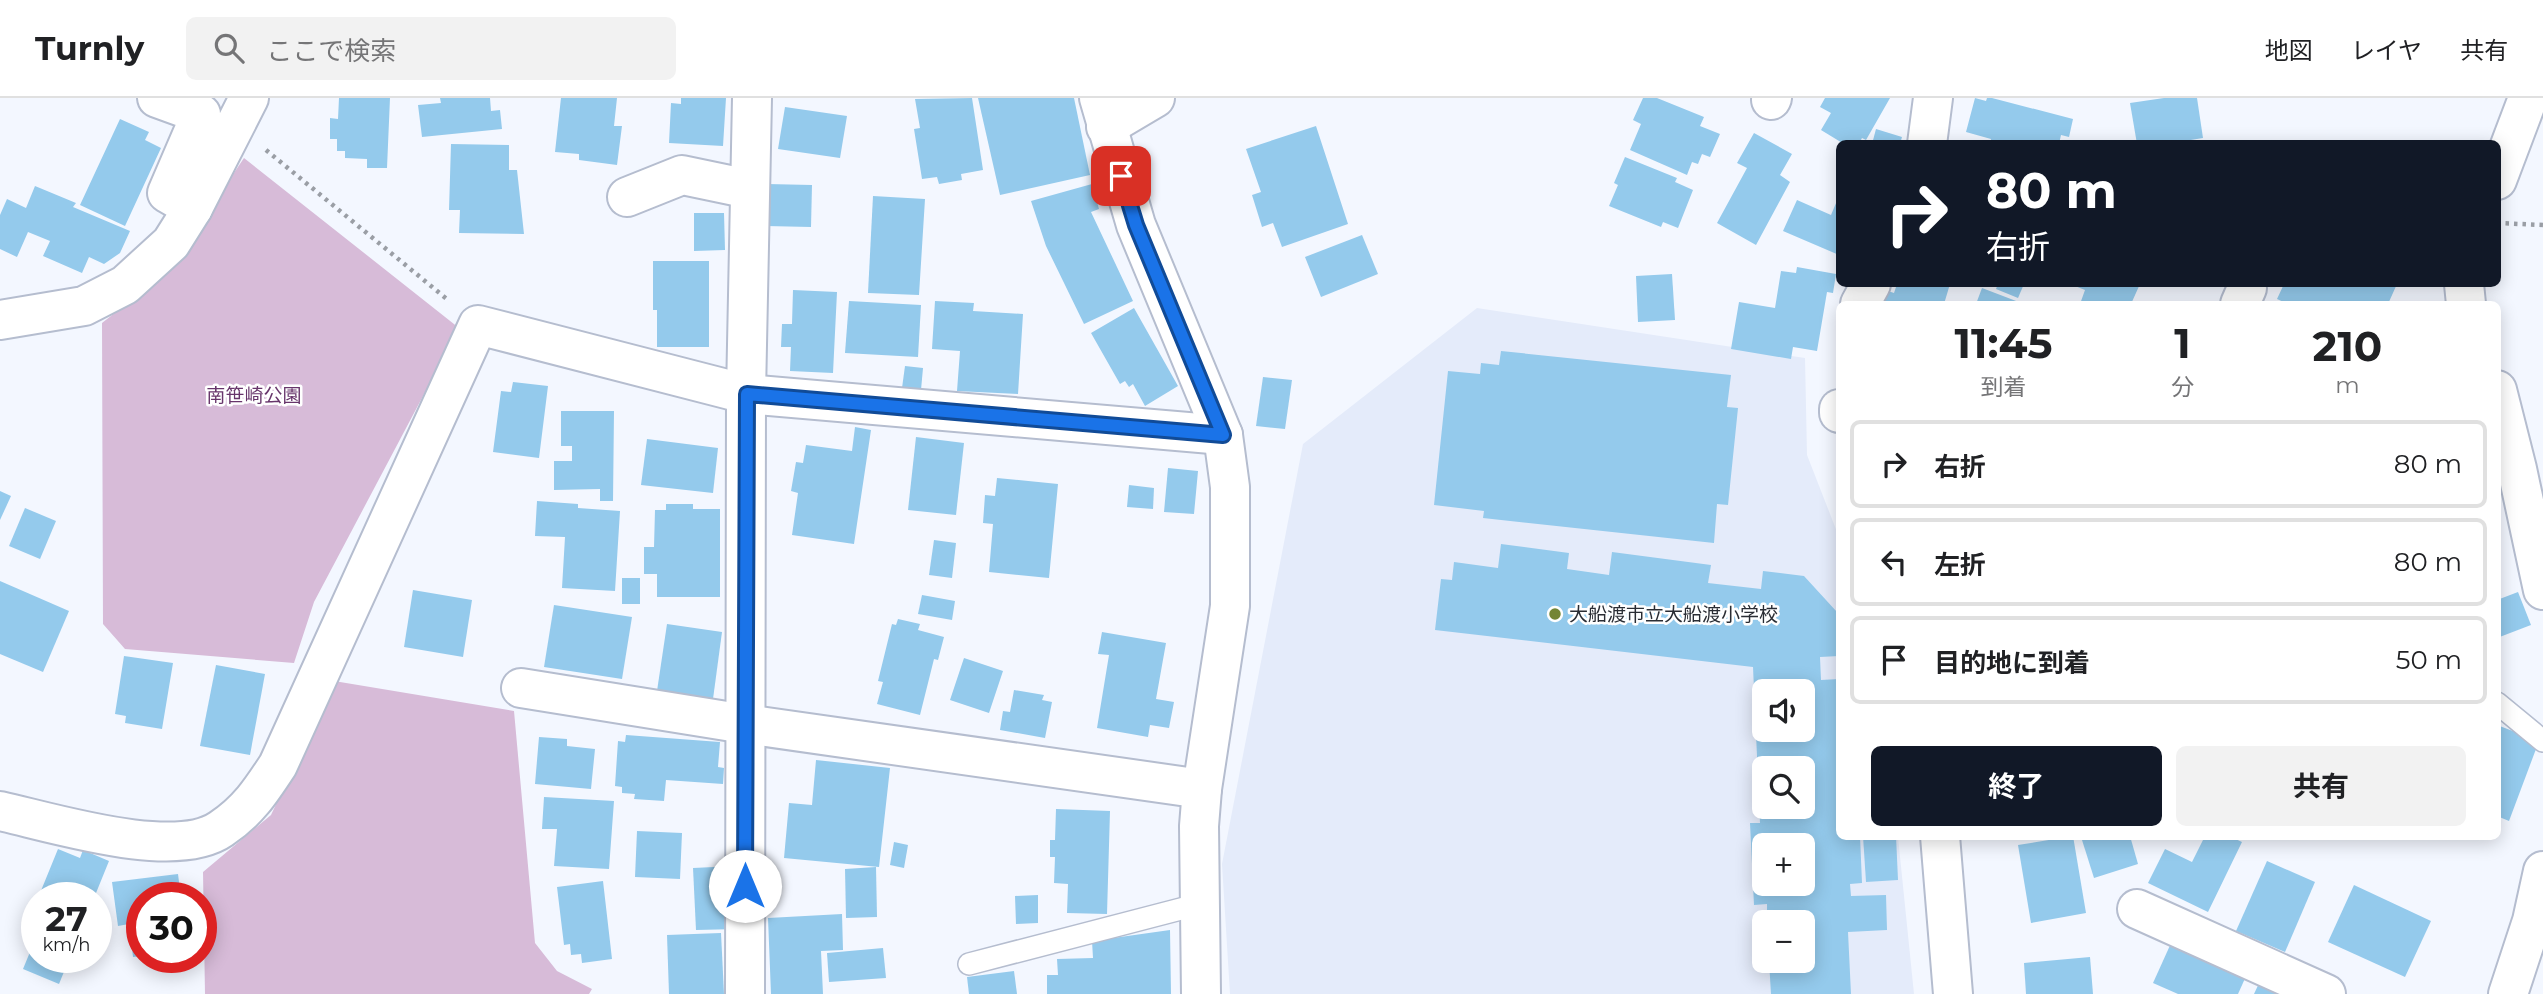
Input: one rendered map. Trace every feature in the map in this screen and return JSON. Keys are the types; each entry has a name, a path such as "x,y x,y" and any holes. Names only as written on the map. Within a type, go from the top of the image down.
{"street":[{"path":"157,98 201,114 167,193 193,208"},
{"path":"745,994 747,394 752,98"},
{"path":"1155,98 1102,113 1136,225 1223,435 1230,487 1230,606 1202,789 1201,994"},
{"path":"1928,140 1933,98"},
{"path":"2501,169 2528,98"},
{"path":"0,320 84,306 125,285 171,243 193,208 243,112"},
{"path":"627,197 682,175 749,189"},
{"path":"0,811 146,842 181,842 219,831 254,802 278,765 478,325 747,394 1223,435"},
{"path":"2501,406 2543,590"},
{"path":"520,688 746,724 1202,789"},
{"path":"1940,840 1953,994"},
{"path":"2508,994 2532,921 2543,871"},
{"path":"2137,909 2326,994"}],"lane":[{"path":"2501,706 2543,741"},
{"path":"969,964 1200,904"}],"path":[{"path":"243,112 478,325"},
{"path":"2501,223 2543,225"}],"shaded area":[{"name":"大船渡市立大船渡小学校","path":"1477,308 1805,358 1807,455 1836,529 1836,840 1898,840 1914,994 1230,994 1222,864 1303,444"}],"green space":[{"name":"南笹崎公園","path":"244,158 459,328 314,602 294,663 125,649 103,624 102,323 168,271"},
{"path":"334,681 514,711 535,943 557,971 592,989 589,994 205,994 205,973 217,973 217,882 203,882 203,872 271,815"}],"building":[{"path":"339,98 390,98 387,168 367,168 367,159 345,158 345,151 337,151 337,139 330,139 330,118 338,119"},
{"path":"440,98 490,98 491,111 500,110 502,129 422,137 418,105 441,103"},
{"path":"561,98 617,98 614,126 622,126 617,165 579,160 579,154 555,152"},
{"path":"681,98 726,98 723,146 669,143 671,103 681,104"},
{"path":"972,98 983,170 961,174 962,180 939,184 937,177 922,179 914,129 920,128 915,99"},
{"path":"978,98 1074,98 1090,175 1000,195"},
{"path":"1643,98 1657,98 1704,117 1700,126 1720,134 1710,157 1702,154 1698,164 1692,162 1687,175 1630,150 1641,124 1633,120"},
{"path":"1825,98 1890,98 1866,140 1837,140 1821,130 1831,113 1820,107"},
{"path":"1975,98 1986,101 1987,98 1992,98 2073,119 2069,137 2061,135 2060,140 1991,140 1966,132"},
{"path":"2164,98 2197,98 2203,138 2136,140 2130,103"},
{"path":"785,107 847,116 840,158 778,149"},
{"path":"120,119 149,132 145,140 161,148 125,226 80,205"},
{"path":"1316,126 1348,224 1282,247 1273,223 1262,227 1252,195 1261,192 1246,149"},
{"path":"1876,129 1902,137 1901,140 1873,140"},
{"path":"1754,133 1792,154 1780,175 1790,182 1756,245 1717,223 1747,168 1737,163"},
{"path":"451,144 509,145 509,170 517,170 524,234 459,233 460,210 449,210"},
{"path":"1625,157 1677,178 1675,182 1693,190 1678,228 1663,222 1661,227 1609,206 1618,185 1614,183"},
{"path":"767,184 812,185 811,227 766,226"},
{"path":"1092,184 1099,209 1091,212 1133,301 1084,324 1046,246 1031,201"},
{"path":"35,186 76,203 73,207 130,231 120,253 104,264 89,257 82,273 43,256 50,241 28,232 17,257 0,249 0,215 7,199 26,208"},
{"path":"873,196 925,199 919,295 868,293"},
{"path":"1797,200 1831,215 1836,203 1836,254 1783,231"},
{"path":"694,213 724,213 725,250 694,251"},
{"path":"1362,235 1378,274 1321,297 1305,257"},
{"path":"653,261 709,261 709,347 657,347 657,310 653,310"},
{"path":"1797,267 1836,274 1833,293 1827,292 1817,351 1793,347 1791,359 1731,349 1739,302 1775,308 1781,271 1796,273"},
{"path":"1672,274 1675,320 1638,322 1636,276"},
{"path":"1896,287 1949,287 1945,301 1884,301 1888,291 1894,293"},
{"path":"1997,287 2023,287 2018,298 1996,289"},
{"path":"2078,287 2139,287 2132,301 2081,301 2085,290"},
{"path":"2283,287 2396,287 2389,301 2277,299"},
{"path":"1982,288 2016,301 1977,301"},
{"path":"793,290 837,292 833,373 790,371 791,347 781,347 782,324 792,324"},
{"path":"849,301 921,305 918,357 845,353"},
{"path":"935,301 974,303 973,311 1023,314 1018,394 957,391 960,351 932,349"},
{"path":"1134,308 1178,386 1145,406 1133,384 1129,387 1125,381 1120,384 1091,333"},
{"path":"1501,351 1731,375 1727,407 1738,408 1728,505 1717,504 1714,543 1483,518 1484,511 1434,505 1448,371 1480,374 1481,363 1499,365"},
{"path":"905,366 923,368 921,390 902,388"},
{"path":"1263,377 1292,380 1285,429 1256,426"},
{"path":"513,382 548,386 539,458 493,452 501,391 511,392"},
{"path":"561,411 614,411 613,501 600,501 600,489 554,490 554,461 572,461 572,446 561,446"},
{"path":"855,427 871,430 854,544 792,535 798,493 791,491 796,462 803,463 806,445 852,451"},
{"path":"916,437 964,443 956,515 908,510"},
{"path":"647,439 718,448 713,493 641,485"},
{"path":"1168,468 1198,471 1194,514 1164,512"},
{"path":"997,478 1058,484 1049,578 989,572 993,524 983,523 985,495 995,496"},
{"path":"1129,485 1154,488 1153,509 1127,507"},
{"path":"0,491 11,496 0,520"},
{"path":"537,501 620,511 615,591 562,588 565,537 535,536"},
{"path":"666,504 693,504 693,509 720,509 720,597 657,597 657,574 644,574 644,547 654,547 655,510 666,510"},
{"path":"25,508 56,521 40,559 9,546"},
{"path":"934,540 956,543 952,578 929,575"},
{"path":"1501,544 1569,553 1567,569 1609,575 1612,552 1711,565 1708,583 1761,589 1763,571 1804,576 1836,611 1836,656 1820,657 1821,680 1836,679 1836,840 1860,840 1862,883 1850,884 1851,896 1886,895 1887,930 1848,932 1851,994 1771,994 1770,973 1815,973 1815,910 1767,910 1767,904 1754,905 1754,896 1815,896 1815,833 1752,833 1752,864 1750,823 1760,823 1760,819 1815,819 1815,756 1757,756 1756,742 1815,742 1815,679 1754,679 1753,667 1435,630 1441,579 1452,580 1454,562 1498,568"},
{"path":"622,578 640,578 640,604 622,604"},
{"path":"0,581 69,611 43,672 0,654"},
{"path":"413,590 472,600 463,657 404,647"},
{"path":"2518,592 2531,625 2501,636 2501,598"},
{"path":"922,595 955,601 952,620 918,614"},
{"path":"554,605 632,617 622,679 544,667"},
{"path":"898,619 920,624 918,630 944,637 938,660 934,659 920,715 877,704 883,682 878,681 892,624 896,625"},
{"path":"667,624 722,632 713,699 657,691"},
{"path":"1102,632 1166,643 1156,699 1174,702 1169,728 1150,725 1148,737 1097,728 1109,655 1098,654"},
{"path":"124,656 173,663 162,729 125,723 126,716 115,714"},
{"path":"964,658 1003,671 989,713 950,700"},
{"path":"216,665 265,674 250,755 200,746"},
{"path":"1014,690 1044,695 1042,700 1052,702 1045,738 1000,730 1003,711 1010,712"},
{"path":"2501,727 2539,741 2509,821 2501,818"},
{"path":"626,735 720,742 718,767 724,768 723,784 666,780 664,801 634,799 635,794 622,793 622,787 615,786 618,741 625,742"},
{"path":"539,737 567,739 567,746 595,749 591,789 535,784"},
{"path":"816,760 890,768 879,867 784,858 789,803 812,805"},
{"path":"544,797 614,801 609,869 554,866 557,829 542,829"},
{"path":"1056,809 1110,811 1107,914 1067,913 1068,884 1054,883 1055,857 1050,857 1050,840 1055,840"},
{"path":"637,831 682,833 680,879 635,877"},
{"path":"1863,840 1896,840 1898,880 1866,882"},
{"path":"2049,840 2074,840 2086,913 2031,923 2018,845"},
{"path":"2082,840 2131,840 2138,864 2094,878"},
{"path":"2203,840 2242,842 2208,912 2148,883 2165,849 2192,862"},
{"path":"894,842 908,845 904,868 890,865"},
{"path":"58,849 80,858 83,850 109,861 100,882 45,882"},
{"path":"2267,861 2315,882 2285,952 2236,931"},
{"path":"735,866 738,929 696,930 693,868"},
{"path":"876,867 877,917 846,918 845,869"},
{"path":"178,874 179,882 126,882 126,925 118,926 112,882"},
{"path":"603,881 612,959 582,963 581,954 571,955 570,944 564,945 557,887"},
{"path":"2354,885 2431,921 2405,977 2328,942"},
{"path":"1038,895 1038,923 1016,924 1015,896"},
{"path":"842,914 843,950 821,951 823,994 771,994 768,918"},
{"path":"1170,930 1171,994 1047,994 1047,975 1058,975 1057,959 1093,958 1092,941"},
{"path":"721,933 724,994 669,994 667,935"},
{"path":"2172,941 2247,974 2238,994 2178,994 2153,983"},
{"path":"883,948 886,978 829,982 827,953"},
{"path":"2090,957 2093,994 2026,994 2024,963"},
{"path":"1014,971 1017,994 969,994 967,977"},
{"path":"33,973 63,973 59,984"},
{"path":"2261,979 2295,994 2254,994"}],"place":[{"name":"大船渡市立大船渡小学校","path":"1555,614"}],"route":[{"path":"745,886 747,394 1223,435 1136,225 1121,176"}]}
